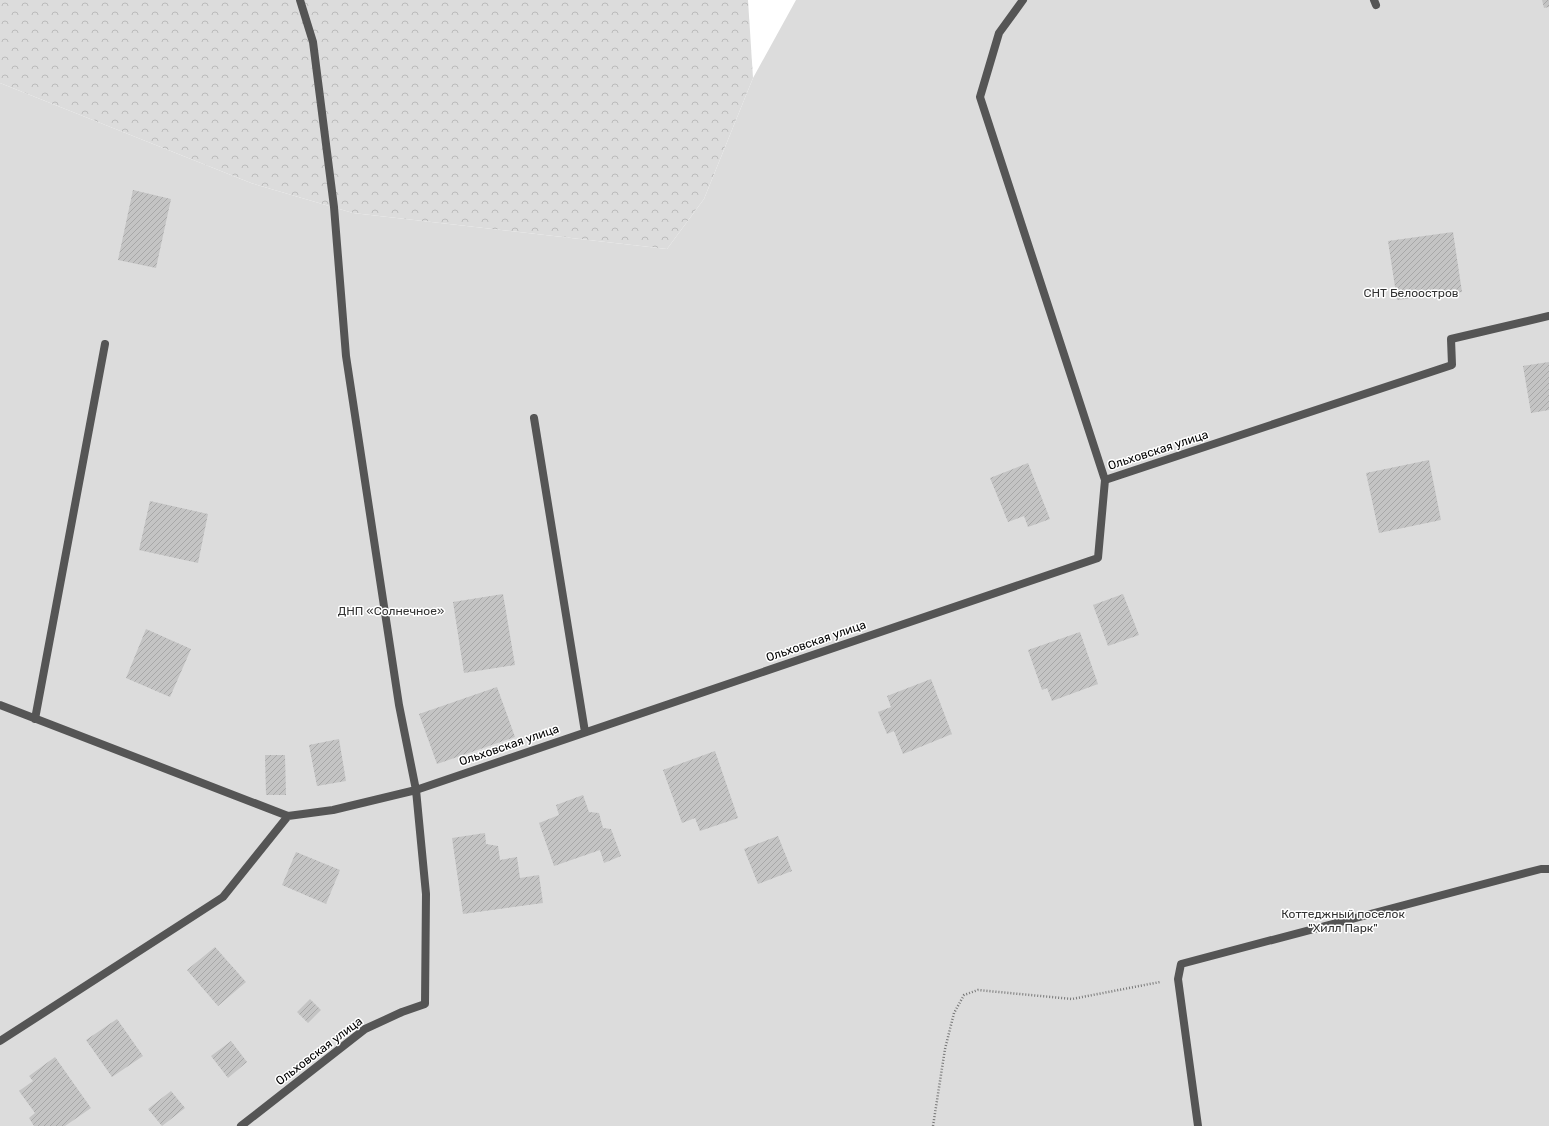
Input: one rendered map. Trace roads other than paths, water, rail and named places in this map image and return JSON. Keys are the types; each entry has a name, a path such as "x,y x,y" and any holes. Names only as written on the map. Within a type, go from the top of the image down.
{"street":[{"path":"0,705 288,816 333,810 416,790 399,705 346,356 334,207 313,42 300,0"},
{"path":"1023,0 999,33 980,97 1105,480"},
{"name":"Ольховская улица","path":"241,1126 365,1029 402,1012 425,1004 426,894 416,790 1098,558 1105,480 1452,365 1451,339 1549,316"},
{"path":"35,718 105,344"},
{"path":"534,418 585,732"},
{"path":"0,1041 223,897 288,816"},
{"path":"1198,1126 1178,979 1181,964 1541,869 1549,869"}],"park label":[{"name":"СНТ Белоостров","path":"1411,293"},
{"name":"ДНП «Солнечное»","path":"391,611"},
{"name":"Коттеджный поселок \"Хилл Парк\"","path":"1343,921"}]}
